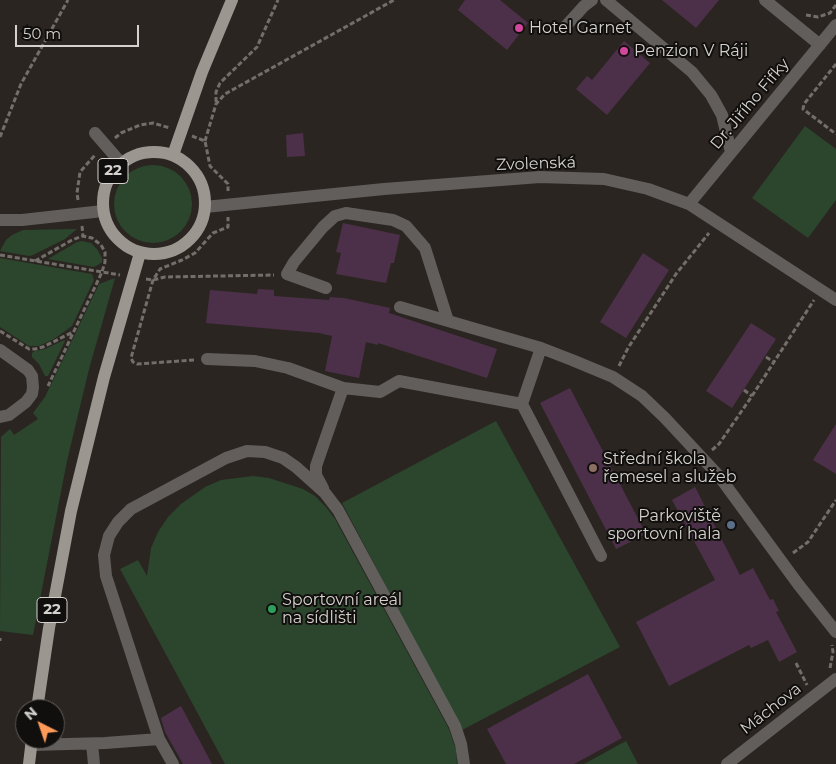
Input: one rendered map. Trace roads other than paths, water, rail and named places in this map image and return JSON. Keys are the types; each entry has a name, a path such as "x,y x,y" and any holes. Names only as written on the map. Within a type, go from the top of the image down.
{"main road":[{"path":"173,155 202,72 232,0"},
{"name":"22","path":"159,151 173,155 187,163 198,175 204,191 205,207 202,222 194,235 183,245 170,252 155,254 140,252 126,247 115,237 107,225 103,212 102,198 105,185 121,163 132,156 159,151"},
{"name":"22","path":"38,699 49,628 72,511 104,377 140,252"},
{"path":"29,764 31,749"}],"street":[{"path":"565,28 584,6 592,0"},
{"path":"606,0 692,72 711,95 722,115 731,152"},
{"path":"765,0 820,45"},
{"name":"Dr. Jiřího Fifky","path":"689,204 836,26"},
{"path":"95,133 121,163"},
{"name":"Zvolenská","path":"205,207 384,189 540,177 604,179 648,189 689,204 836,300"},
{"path":"0,220 22,220 103,212"},
{"path":"326,288 287,274 294,262 323,227 335,216 346,213 393,220 406,226 425,248 448,321"},
{"path":"400,307 541,348 613,377 642,396 719,476 836,632"},
{"path":"541,348 522,404 601,556"},
{"path":"0,350 28,370 32,376 33,387 32,394 26,402 9,415 0,417"},
{"path":"207,359 255,361 288,368 343,388 380,392 399,381 522,404"},
{"path":"325,493 316,474 316,466 343,388"},
{"path":"173,764 159,739 106,576 104,555 109,536 130,508 226,458 247,451 265,452 283,458 325,493 338,510 455,726 473,764"},
{"name":"Máchova","path":"727,764 836,679"},
{"path":"455,726 461,744 464,764"},
{"path":"65,743 92,744 159,739"},
{"path":"92,744 94,764"}],"place":[{"name":"Hotel Garnet","path":"519,28"},
{"name":"Penzion V Ráji","path":"624,51"},
{"name":"Střední škola řemesel a služeb","path":"593,468"},
{"name":"Parkoviště sportovní hala","path":"731,525"},
{"name":"Sportovní areál na sídlišti","path":"272,609"}]}
